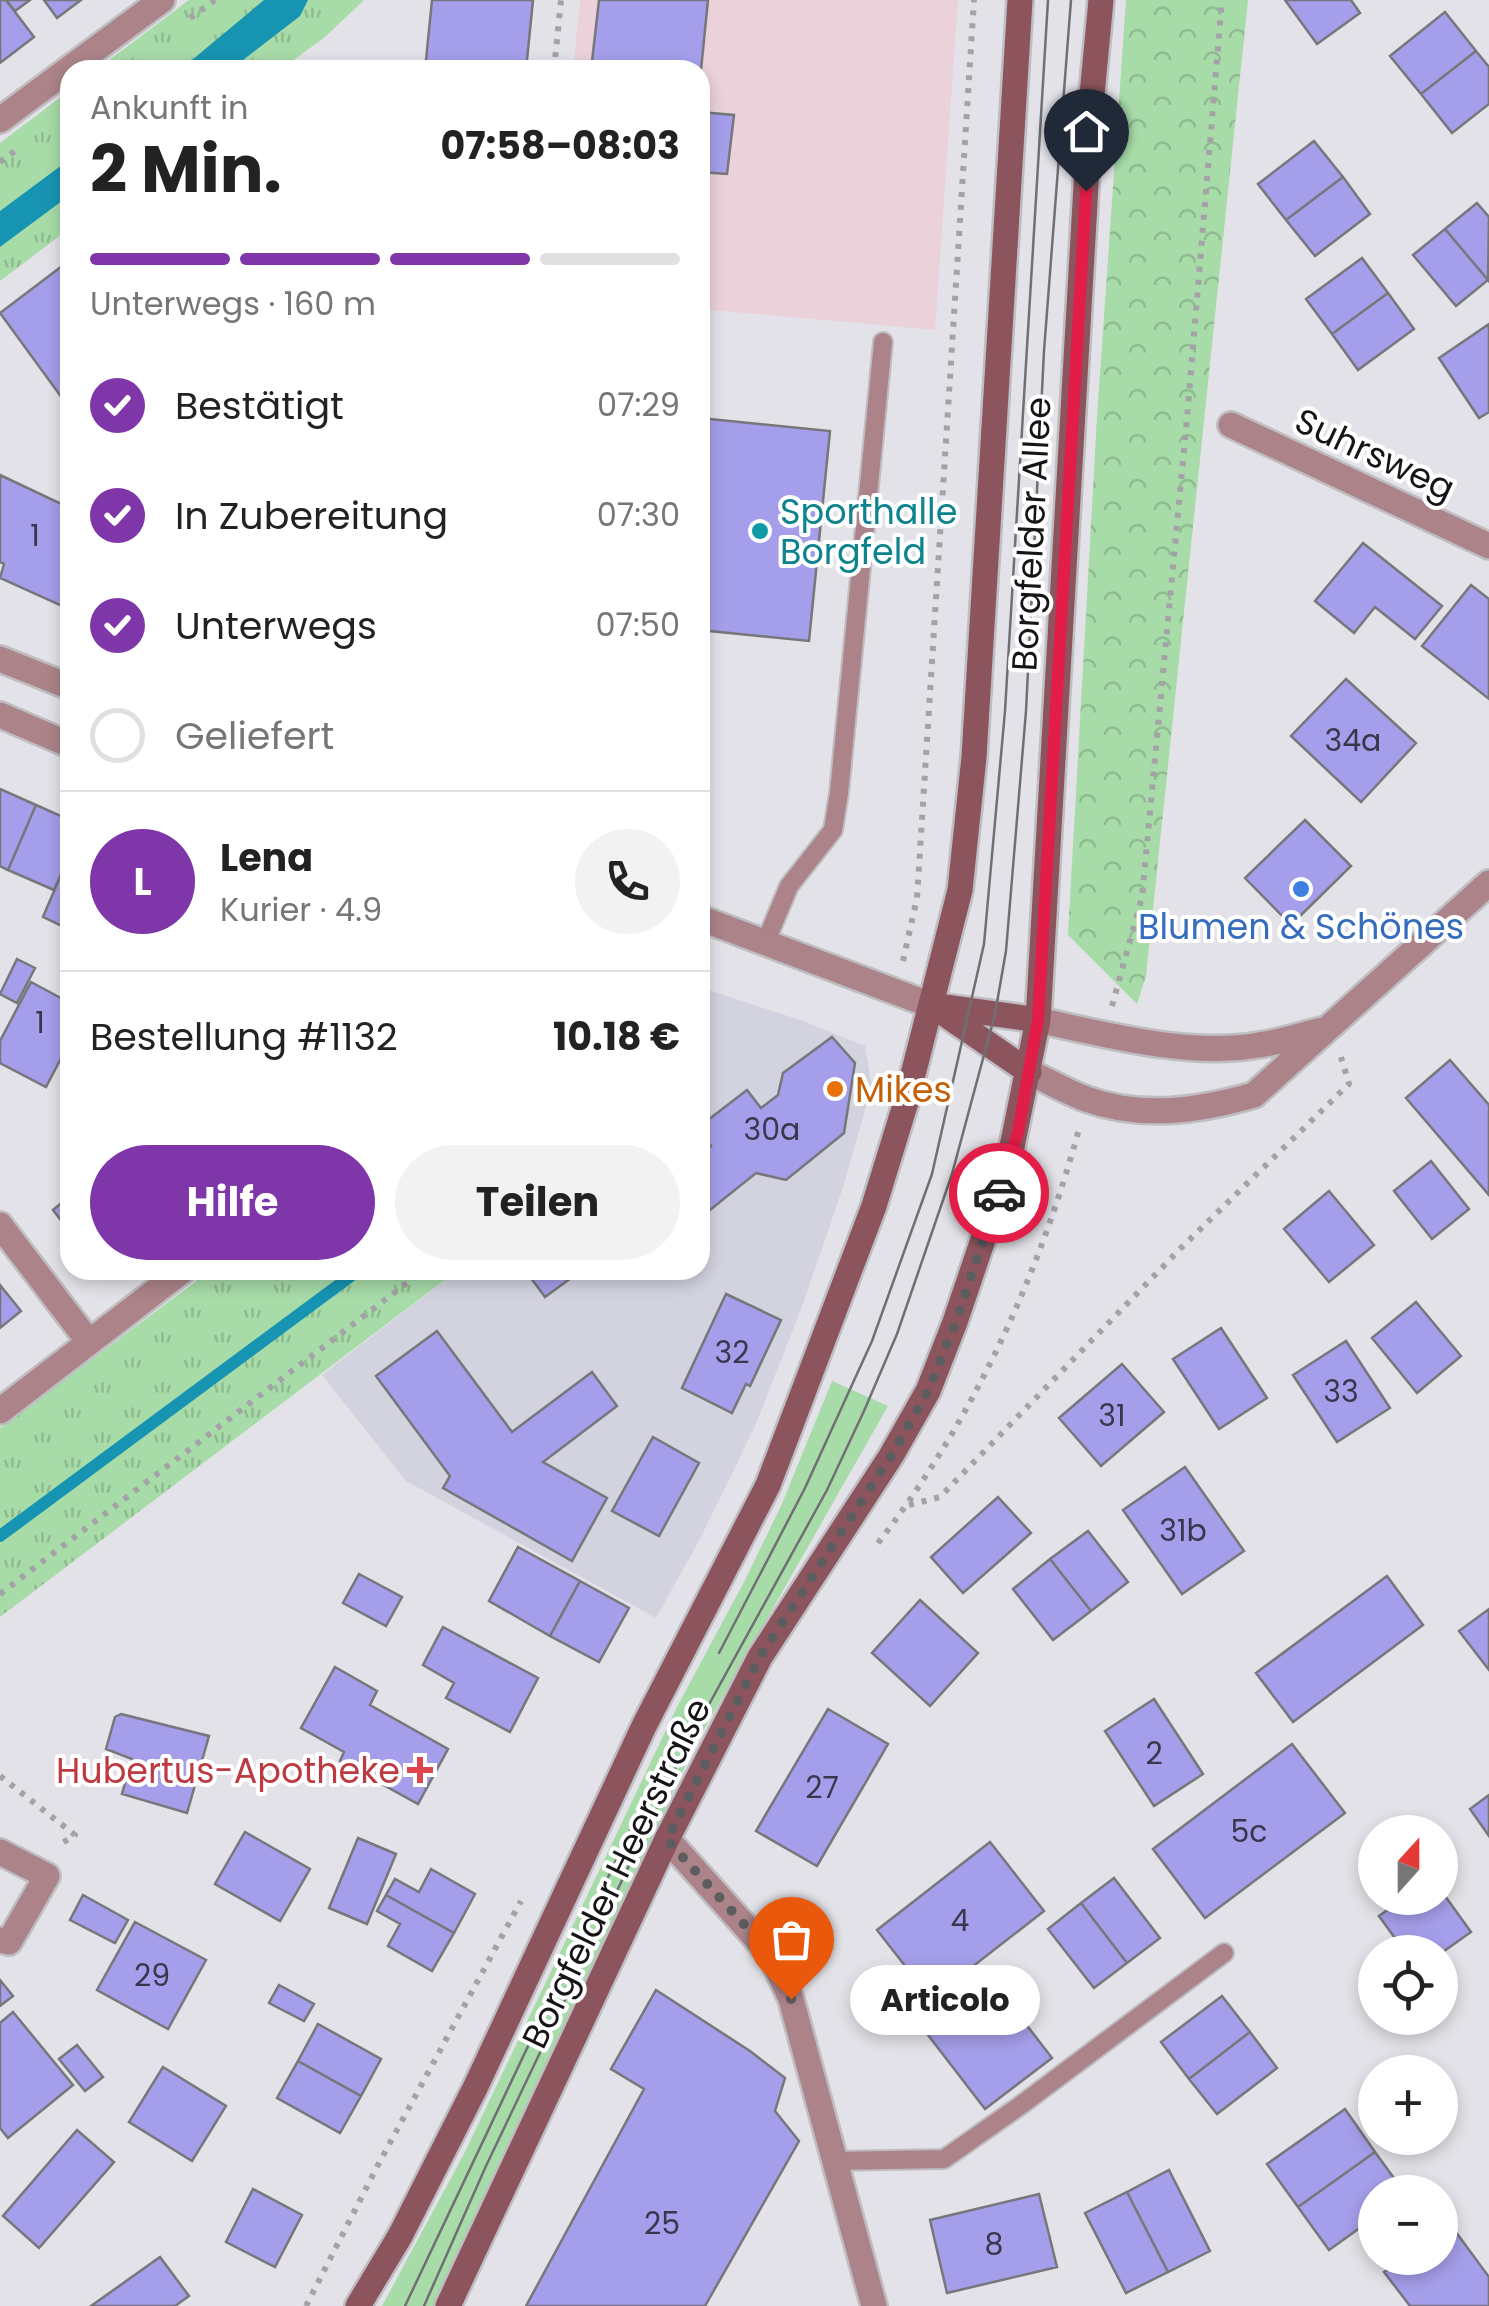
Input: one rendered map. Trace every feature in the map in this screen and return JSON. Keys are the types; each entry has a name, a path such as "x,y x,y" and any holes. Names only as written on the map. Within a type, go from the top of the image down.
{"main road":[{"name":"Borgfelder Allee","path":"933,1006 960,890 974,757 1020,0"},
{"name":"Borgfelder Allee","path":"1030,1072 1038,1020 1090,116 1101,0"},
{"path":"933,1006 1038,1020"},
{"path":"933,1006 1030,1072"},
{"name":"Borgfelder Heerstraße","path":"358,2306 400,2236 476,2086 644,1726 768,1485 874,1206 933,1006"},
{"name":"Borgfelder Heerstraße","path":"448,2306 667,1840 760,1657 891,1456 928,1391 956,1322 1008,1166 1030,1072"}],"street":[{"path":"81,60 162,0"},
{"path":"0,120 60,76"},
{"name":"Suhrsweg","path":"1230,425 1489,546"},
{"path":"0,659 60,683"},
{"path":"0,715 60,741"},
{"path":"1030,1072 1087,1100 1142,1111 1204,1110 1254,1094 1332,1028 1489,883"},
{"path":"710,921 933,1006"},
{"path":"1038,1020 1104,1035 1218,1048 1258,1046 1332,1028"},
{"path":"0,1225 89,1342"},
{"path":"0,1411 170,1280"},
{"path":"667,1840 772,1955 791,1999 874,2306"},
{"path":"0,1852 47,1876 9,1942 0,1940"}],"lane":[{"path":"766,941 789,886 833,830 883,342"},
{"path":"832,2161 944,2159 1224,1953"}],"path":[{"path":"555,60 561,0"},
{"path":"896,992 917,898 974,0"},
{"path":"1104,1035 1142,897 1222,0"},
{"path":"1087,1100 1022,1298 978,1387 907,1506 940,1497 1182,1248 1349,1084 1332,1028"},
{"path":"0,1594 411,1280"},
{"path":"0,1776 75,1835"},
{"path":"306,2306 524,1897"}],"shaded area":[{"path":"580,0 958,0 935,330 710,310 710,60 574,60"},
{"path":"710,990 865,1046 872,1086 803,1304 755,1426 656,1618 406,1481 322,1375 445,1280 710,1280"}],"green space":[{"path":"189,0 364,0 294,60 109,60"},
{"path":"1126,0 1248,0 1146,976 1137,1004 1068,935 1097,417"},
{"path":"60,98 60,236 0,281 0,143"},
{"path":"198,1280 445,1280 0,1617 0,1428"},
{"path":"832,1381 888,1406 694,1747 435,2306 382,2306 464,2154 677,1707 781,1506"}],"water":[{"path":"264,0 308,0 300,16 243,60 192,60"},
{"path":"60,166 60,202 0,247 0,211"}],"building":[{"path":"0,0 6,0 34,37 0,63"},
{"path":"6,0 30,0 15,11"},
{"path":"44,0 81,0 57,18"},
{"path":"432,0 533,0 527,60 426,60"},
{"path":"599,0 708,0 702,60 592,60"},
{"path":"1285,0 1351,0 1360,13 1317,44"},
{"path":"1445,12 1476,51 1421,94 1390,56"},
{"path":"1476,51 1489,67 1489,104 1452,133 1421,94"},
{"path":"710,113 734,115 727,174 710,173"},
{"path":"1314,141 1343,177 1286,220 1258,184"},
{"path":"1343,177 1370,214 1315,256 1286,220"},
{"path":"1477,203 1489,217 1488,280 1445,229"},
{"path":"1445,229 1488,280 1456,306 1413,255"},
{"path":"1362,258 1388,293 1332,334 1306,299"},
{"path":"60,268 60,395 0,313"},
{"path":"1388,293 1414,329 1358,370 1332,334"},
{"path":"1489,324 1489,412 1479,418 1439,358"},
{"name":"Sporthalle Borgfeld","path":"710,419 830,431 809,641 710,631"},
{"path":"0,475 60,503 60,605 0,578 4,564 0,562"},
{"path":"1363,543 1442,606 1415,639 1375,607 1354,633 1315,601"},
{"path":"1471,585 1489,599 1489,699 1422,646"},
{"path":"1346,679 1416,743 1361,802 1291,736"},
{"path":"0,789 36,805 8,870 0,866"},
{"path":"36,805 60,816 60,876 54,890 8,870"},
{"path":"1305,820 1351,866 1291,925 1245,878"},
{"path":"60,877 60,925 43,917"},
{"path":"17,959 35,968 17,1003 0,994"},
{"path":"31,982 60,998 60,1060 46,1087 0,1063 0,1041"},
{"path":"832,1037 855,1063 844,1133 786,1180 756,1173 710,1210 710,1118 747,1090 761,1108 778,1095 783,1073"},
{"path":"1450,1060 1489,1105 1489,1195 1406,1098"},
{"path":"1431,1161 1469,1209 1432,1239 1394,1191"},
{"path":"1329,1191 1374,1245 1329,1282 1284,1229"},
{"path":"532,1280 568,1280 545,1297"},
{"path":"0,1285 21,1311 0,1328"},
{"path":"726,1294 781,1320 750,1386 746,1384 732,1413 682,1388"},
{"path":"1416,1302 1461,1356 1417,1393 1372,1338"},
{"path":"1221,1328 1267,1398 1219,1429 1173,1359"},
{"path":"437,1331 512,1432 592,1372 617,1406 543,1462 607,1498 572,1561 443,1488 450,1476 376,1376"},
{"path":"1346,1341 1390,1408 1337,1442 1293,1375"},
{"path":"1122,1364 1164,1412 1101,1466 1059,1418"},
{"path":"653,1437 699,1463 659,1536 612,1511"},
{"path":"1185,1467 1244,1551 1182,1594 1123,1510"},
{"path":"998,1497 1031,1533 963,1593 931,1557"},
{"path":"1088,1531 1128,1582 1091,1611 1050,1559"},
{"path":"518,1547 580,1581 550,1636 489,1601"},
{"path":"1050,1559 1091,1611 1053,1640 1013,1589"},
{"path":"359,1574 402,1597 386,1626 343,1603"},
{"path":"1387,1576 1423,1625 1293,1722 1256,1673"},
{"path":"580,1581 629,1608 599,1662 550,1636"},
{"path":"920,1600 978,1653 930,1706 872,1653"},
{"path":"1489,1609 1489,1670 1459,1631"},
{"path":"443,1627 538,1678 510,1732 446,1698 454,1683 423,1665"},
{"path":"335,1667 377,1691 370,1705 448,1749 418,1804 340,1761 344,1752 301,1728"},
{"path":"1154,1699 1203,1774 1154,1806 1105,1731"},
{"path":"828,1709 888,1744 817,1866 756,1831"},
{"path":"121,1714 209,1736 187,1813 122,1794 132,1759 106,1749 115,1717"},
{"path":"1292,1744 1345,1813 1205,1918 1153,1849"},
{"path":"1489,1795 1489,1836 1470,1809"},
{"path":"245,1832 310,1869 280,1921 215,1884"},
{"path":"358,1838 396,1854 367,1924 329,1908"},
{"path":"990,1842 1044,1911 931,1999 877,1930"},
{"path":"431,1869 475,1894 454,1933 386,1895 395,1879 419,1892"},
{"path":"1114,1878 1160,1938 1127,1963 1081,1903"},
{"path":"83,1895 128,1920 115,1943 70,1920"},
{"path":"386,1895 454,1933 432,1971 388,1946 400,1924 377,1911"},
{"path":"1081,1903 1127,1963 1094,1988 1048,1929"},
{"path":"1458,1914 1471,1932 1458,1941 1458,1935 1393,1935 1379,1916"},
{"path":"135,1922 206,1960 168,2029 97,1990"},
{"path":"0,1980 13,1996 0,2006"},
{"path":"995,1984 1052,2058 985,2109 928,2035"},
{"path":"279,1985 314,2004 304,2021 269,2003"},
{"path":"656,1990 785,2078 775,2111 799,2141 705,2306 526,2306 644,2089 611,2069"},
{"path":"1222,1996 1250,2032 1189,2079 1161,2042"},
{"path":"13,2012 73,2085 8,2138 0,2128 0,2023"},
{"path":"318,2024 381,2059 361,2096 298,2061"},
{"path":"1250,2032 1277,2068 1217,2114 1189,2079"},
{"path":"77,2045 103,2077 85,2091 59,2059"},
{"path":"298,2061 361,2096 340,2133 277,2098"},
{"path":"163,2067 226,2106 192,2161 129,2122"},
{"path":"1345,2109 1358,2128 1358,2155 1371,2155 1298,2207 1267,2164"},
{"path":"77,2130 114,2162 39,2248 3,2216"},
{"path":"1371,2155 1377,2155 1392,2175 1358,2175 1358,2229 1329,2250 1298,2207"},
{"path":"1169,2170 1210,2251 1168,2272 1127,2192"},
{"path":"253,2189 302,2215 275,2267 226,2242"},
{"path":"1127,2192 1168,2272 1126,2293 1085,2213"},
{"path":"1039,2194 1057,2267 947,2293 930,2220"},
{"path":"1458,2235 1489,2277 1489,2306 1410,2306 1386,2275 1458,2275"},
{"path":"160,2257 189,2296 175,2306 91,2306"}],"waterway":[{"path":"0,1536 346,1280"}],"tram line":[{"path":"719,1653 805,1488 872,1341 932,1174 984,944 1005,711 1048,0"},
{"path":"424,2306 486,2166 685,1748 827,1490 864,1411 897,1334 952,1174 995,1014 1006,951 1026,711 1044,351 1071,0"},
{"path":"405,2306 683,1719"}],"way so far":[{"path":"791,1999 772,1955 667,1840 760,1657 891,1456 928,1391 956,1322 999,1193"}],"place":[{"name":"Sporthalle Borgfeld","path":"760,531"},
{"name":"Blumen & Schönes","path":"1301,889"},
{"name":"Mikes","path":"835,1089"},
{"name":"Hubertus-Apotheke","path":"420,1770"},
{"name":"Articolo","path":"791,1999"}],"route":[{"path":"999,1193 1018,1132 1038,1020 1086,191"}]}
